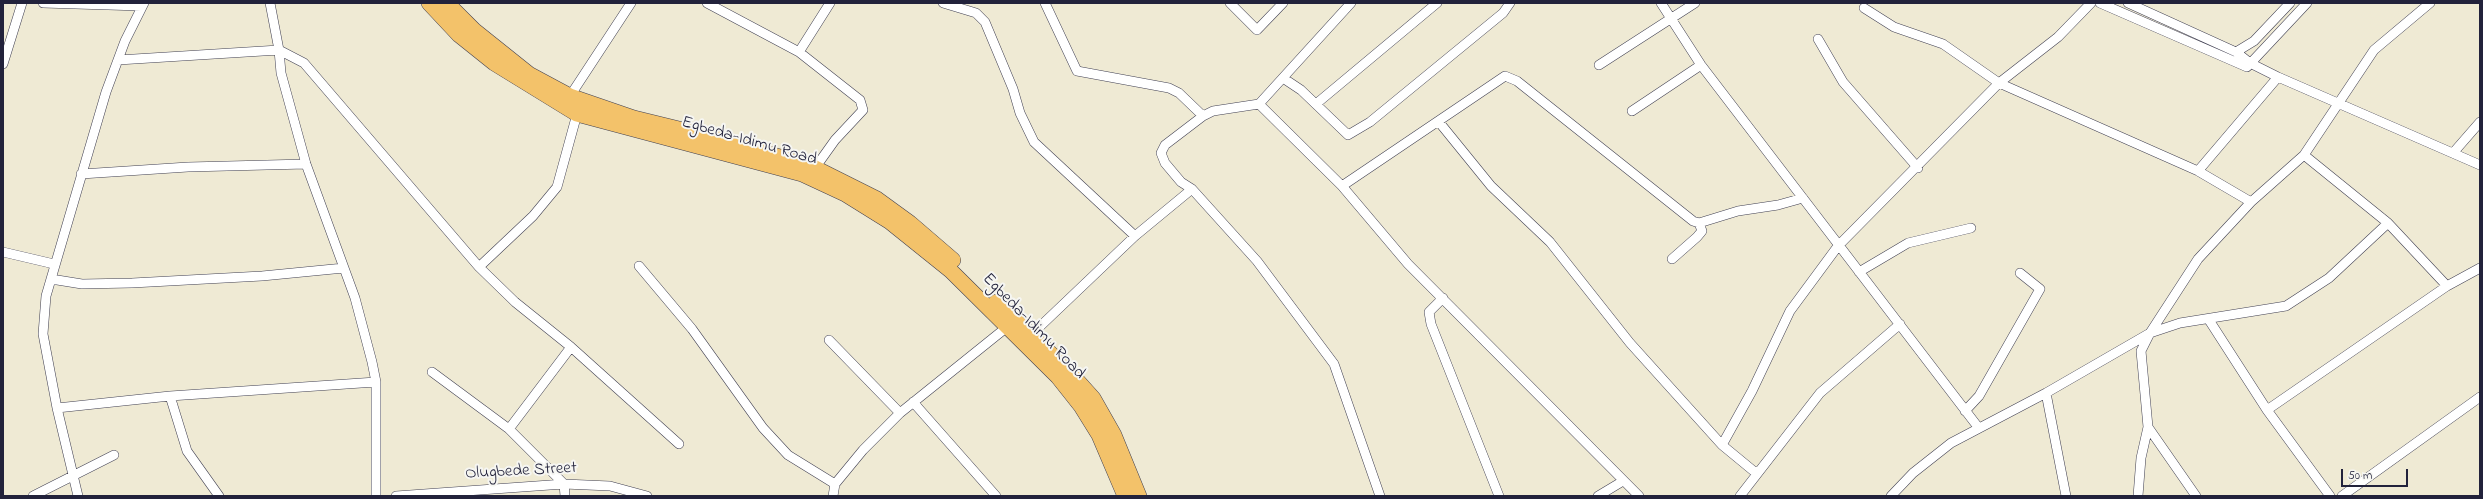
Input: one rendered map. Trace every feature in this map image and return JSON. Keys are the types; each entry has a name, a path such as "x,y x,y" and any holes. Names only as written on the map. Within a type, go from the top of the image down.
{"main road":[{"name":"Egbeda-Idimu Road","path":"430,3 460,35 494,63 577,114 815,168 877,199 910,223 1066,368 1093,398 1114,435 1139,496"},
{"name":"Egbeda-Idimu Road","path":"447,3 474,30 529,74 570,96 688,138 802,174 845,194 890,222 951,271 1058,377 1082,406 1099,436 1125,496"}],"street":[{"path":"3,64 22,3"},
{"path":"43,3 142,5 118,60 81,174 46,296 43,334 57,408 78,496"},
{"path":"270,3 279,50 281,73 306,164 344,268 366,336 376,382 376,496"},
{"path":"570,96 631,3"},
{"path":"707,3 799,52 863,104 863,110 835,140 815,168"},
{"path":"799,52 830,3"},
{"path":"943,3 976,13 985,22 1013,89 1020,113 1034,142 1135,236"},
{"path":"1045,3 1076,71 1169,88 1180,93 1203,116"},
{"path":"1230,3 1257,30 1283,3"},
{"path":"1351,3 1259,104 1213,111 1203,116 1165,145 1161,153 1165,163 1181,182 1192,189 1256,261 1334,364 1380,496"},
{"path":"1316,104 1437,3"},
{"path":"1283,78 1316,104 1348,134 1360,129 1503,13 1510,3"},
{"path":"1661,3 1701,65 1978,428"},
{"path":"1599,65 1695,3"},
{"path":"1722,445 1752,392 1790,311 1838,246 1918,168 1999,83 2058,37 2091,3"},
{"path":"2100,3 2238,65 2247,67 2307,3"},
{"path":"2128,3 2236,52 2250,63 2278,77 2480,165"},
{"path":"2236,52 2254,41 2290,3"},
{"path":"2138,496 2141,458 2148,427 2141,351 2150,333 2198,259 2251,202 2304,155 2374,50 2430,3"},
{"path":"1864,8 1894,27 1943,44 1999,83 2198,170 2251,202"},
{"path":"1818,38 1843,82 1918,168"},
{"path":"118,60 279,50 304,64 328,89 479,267 515,302 571,347 679,444"},
{"path":"1632,111 1701,65"},
{"path":"1342,186 1439,122 1505,76 1517,81 1683,214 1699,223 1702,231 1697,238 1672,259"},
{"path":"2198,170 2278,77"},
{"path":"1259,104 1342,186 1408,264 1639,496"},
{"path":"479,267 533,216 557,187 577,114"},
{"path":"1439,122 1491,186 1550,242 1630,343 1722,445 1756,473"},
{"path":"2453,153 2480,122"},
{"path":"2304,155 2388,223 2447,286"},
{"path":"81,174 188,167 306,164"},
{"path":"1031,335 1135,236 1192,189"},
{"path":"1699,223 1738,211 1778,205 1803,198"},
{"path":"1891,496 1914,473 1951,443 2046,393 2150,333 2180,323 2209,320 2286,306 2330,278 2388,223"},
{"path":"1859,272 1908,243 1971,228"},
{"path":"3,252 54,264"},
{"path":"639,266 692,329 763,428 788,455 835,484"},
{"path":"51,279 82,284 132,283 262,276 344,268"},
{"path":"2267,410 2447,286 2480,268"},
{"path":"1965,411 1979,396 2040,289 2020,273"},
{"path":"1443,298 1429,312 1431,324 1499,496"},
{"path":"2209,320 2267,410 2330,496"},
{"path":"1740,496 1756,473 1820,393 1900,324"},
{"path":"833,496 835,484 864,450 900,413 1007,327"},
{"path":"829,340 900,413"},
{"path":"509,428 571,347"},
{"path":"432,372 509,428 564,484 565,496"},
{"path":"57,408 170,396 376,382"},
{"path":"2046,393 2066,496"},
{"path":"170,396 187,451 219,496"},
{"path":"2342,496 2480,397"},
{"path":"913,402 996,496"},
{"path":"2148,427 2196,496"},
{"path":"33,496 114,455"},
{"path":"1598,496 1623,481"},
{"name":"Olugbede Street","path":"396,496 564,484 610,486 647,496"}]}
